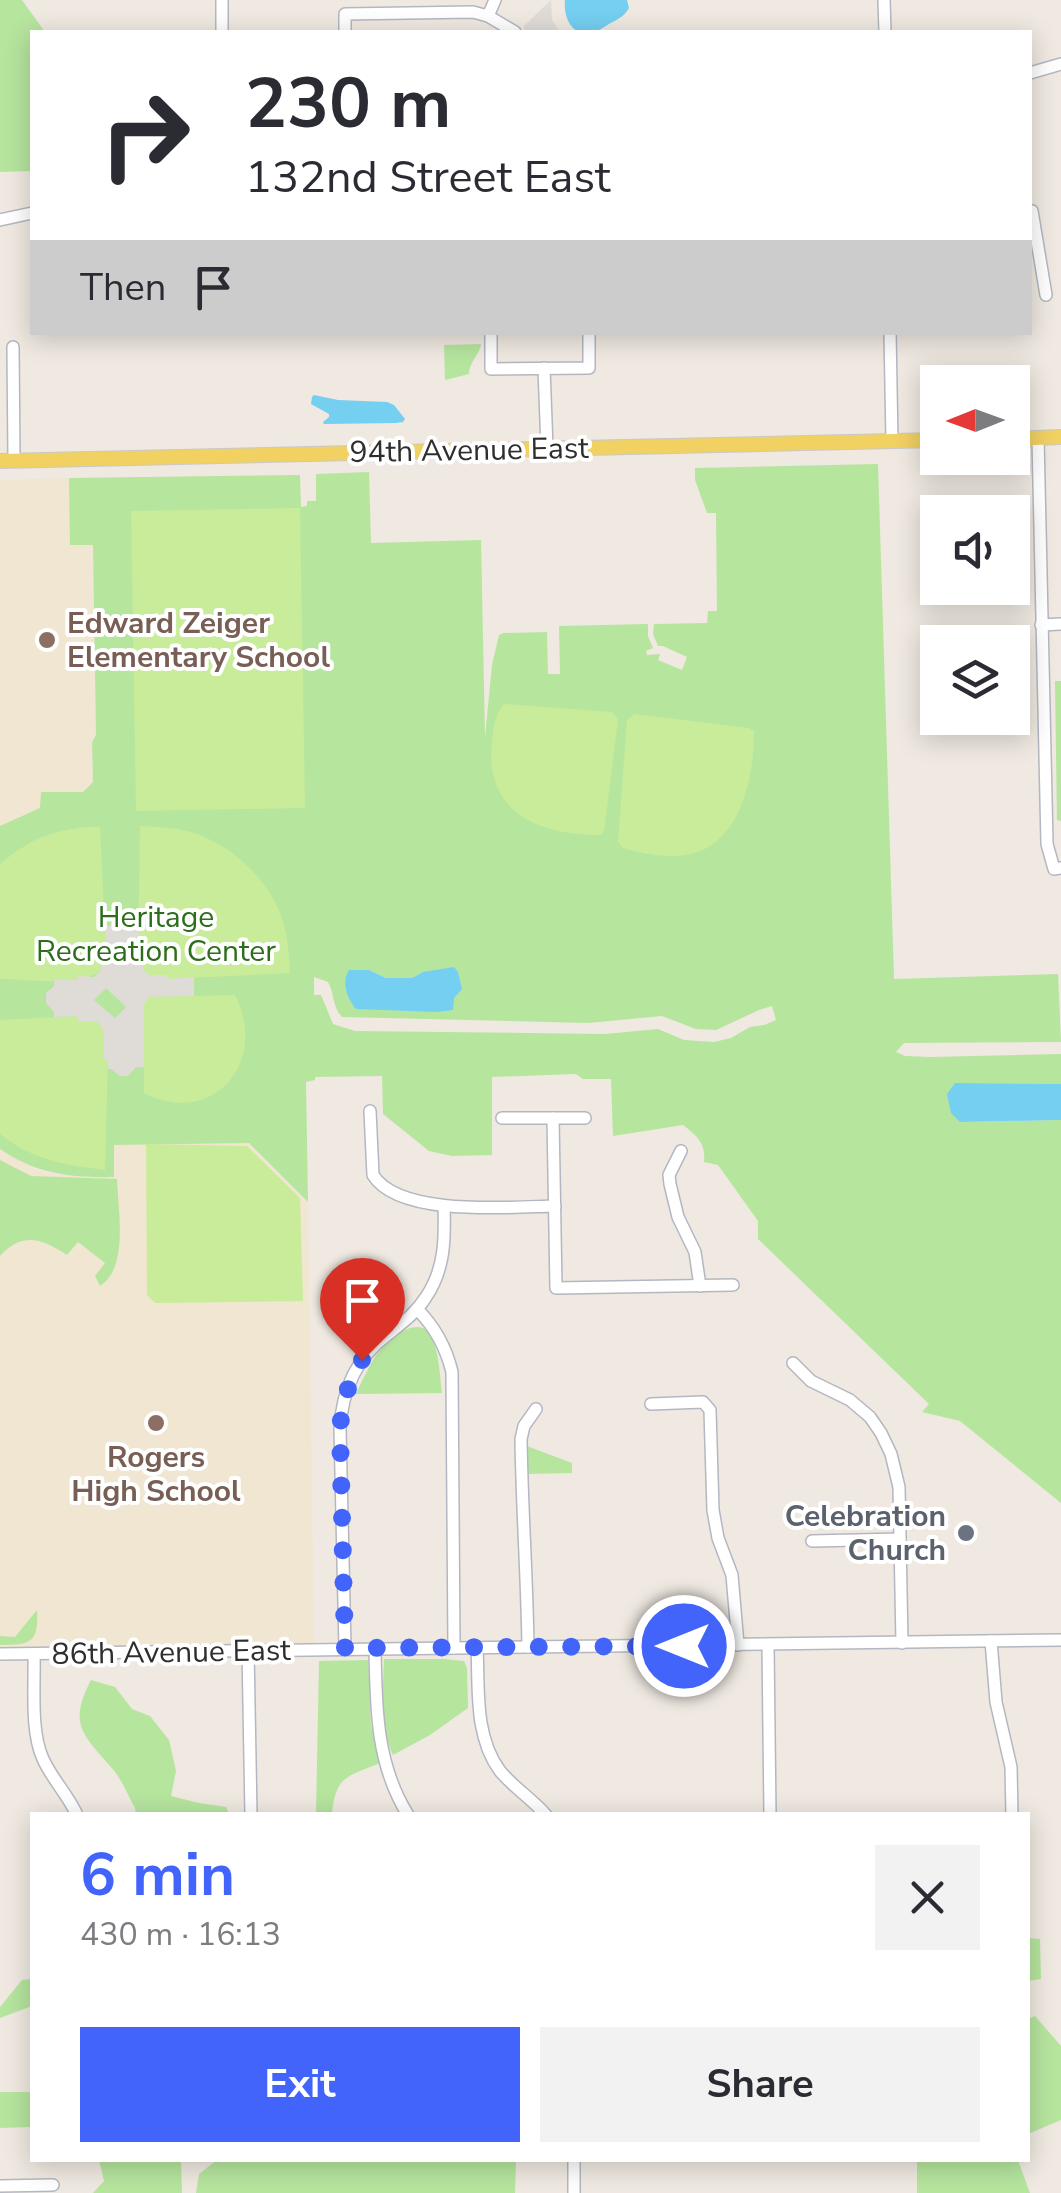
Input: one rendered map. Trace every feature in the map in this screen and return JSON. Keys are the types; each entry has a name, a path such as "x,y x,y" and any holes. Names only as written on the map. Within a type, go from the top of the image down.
{"main road":[{"path":"1030,438 1061,438"},
{"name":"94th Avenue East","path":"7,461 920,440"}],"street":[{"path":"222,0 222,30"},
{"path":"488,16 496,0"},
{"path":"884,0 885,30"},
{"path":"345,30 345,14 473,12 512,30"},
{"path":"1032,72 1061,64"},
{"path":"0,220 30,213"},
{"path":"1032,218 1046,295"},
{"path":"491,335 492,369 589,368 588,335"},
{"path":"890,335 892,441"},
{"path":"7,461 13,348"},
{"path":"544,368 547,448"},
{"path":"1038,438 1047,844 1058,868"},
{"path":"1042,624 1061,624"},
{"path":"370,1111 373,1176 390,1193 444,1206 554,1206"},
{"path":"502,1118 585,1118"},
{"path":"552,1118 556,1288 733,1286"},
{"path":"681,1151 670,1184 678,1217 694,1252 700,1286"},
{"path":"345,1648 340,1429 344,1398 362,1360 426,1297 439,1271 445,1244 444,1206"},
{"path":"417,1309 443,1343 452,1372 454,1648"},
{"path":"793,1364 811,1382 850,1400 870,1417 891,1454 897,1474 902,1643"},
{"path":"651,1404 703,1402 710,1410 713,1510 718,1538 732,1574 738,1645"},
{"path":"528,1647 521,1439 523,1428 536,1409"},
{"path":"812,1542 900,1539"},
{"name":"86th Avenue East","path":"0,1654 1061,1640"},
{"path":"991,1642 996,1702 1011,1767 1012,1812"},
{"path":"768,1645 770,1812"},
{"path":"375,1648 380,1740 388,1773 407,1812"},
{"path":"478,1648 480,1713 486,1741 500,1771 543,1812"},
{"path":"248,1650 251,1812"},
{"path":"34,1654 39,1749 75,1812"},
{"path":"574,2162 574,2193"},
{"path":"0,2186 53,2185"}],"shaded area":[{"path":"551,0 552,20 559,30 523,27"},
{"name":"Edward Zeiger Elementary School","path":"69,478 70,544 93,545 93,782 83,792 41,792 41,808 0,826 0,480"},
{"path":"117,920 126,920 139,926 138,950 142,950 143,969 149,975 167,975 168,979 194,977 194,996 149,997 144,1004 144,1067 136,1067 128,1076 108,1069 103,1029 96,1021 78,1021 78,1016 54,1017 46,1003 46,993 54,986 54,980 94,977 101,970 101,951 106,950 105,926","holes":["106,988 126,1007 115,1018 94,1000"]},
{"name":"Rogers High School","path":"249,1143 308,1202 314,1645 0,1648 0,1149 37,1170 95,1177 114,1176 114,1145"}],"green space":[{"path":"0,0 22,0 44,30 30,30 30,171 0,172"},
{"path":"481,344 469,374 445,380 444,345"},
{"name":"Heritage Recreation Center","path":"878,464 894,979 1058,974 1061,1042 904,1043 896,1052 930,1057 1061,1054 1061,1084 956,1083 960,1122 1061,1120 1061,1503 960,1421 922,1412 929,1404 758,1239 758,1221 718,1165 704,1162 702,1145 688,1129 683,1125 613,1136 611,1079 583,1079 576,1074 492,1077 492,1155 452,1156 429,1151 383,1114 382,1076 315,1077 306,1082 308,1202 249,1143 114,1145 114,1177 55,1173 0,1149 0,826 40,808 41,792 83,792 93,782 93,545 70,545 69,478 300,475 301,507 307,506 307,501 316,501 316,474 369,472 371,543 481,540 485,737 492,665 499,635 503,633 547,632 548,674 560,674 559,626 648,624 653,648 646,651 647,655 660,654 658,660 682,670 687,657 658,646 653,634 654,624 707,623 708,611 717,611 716,513 707,513 695,480 695,468","holes":["349,970 369,970 386,978 458,972 459,985 454,998","314,977 328,982 342,1017 588,1023 662,1016 696,1029 716,1030 772,1006 776,1020 714,1042 684,1040 658,1029 605,1034 355,1031 333,1024 321,995 314,995"]},
{"path":"300,508 305,808 136,811 131,511"},
{"path":"1055,681 1061,681 1061,821 1057,820"},
{"path":"504,704 612,712 618,719 601,835 538,825 507,803 492,766 494,726"},
{"path":"634,714 754,731 745,795 726,832 711,845 692,854 663,856 623,848 618,842 627,720"},
{"name":"Heritage Recreation Center","path":"140,826 202,836 245,864 276,903 287,939 290,973 167,979 167,975 149,975 142,969 138,951"},
{"path":"100,827 106,951 102,951 102,969 69,981 0,979 0,864 40,838"},
{"path":"235,995 244,1020 245,1044 228,1083 191,1102 169,1102 144,1093 143,1004 149,997"},
{"path":"78,1016 79,1021 96,1021 103,1028 104,1058 108,1058 105,1170 50,1160 24,1150 0,1134 0,1020"},
{"path":"146,1144 247,1146 300,1198 303,1301 155,1303 147,1295"},
{"path":"0,1160 31,1176 117,1179 118,1252 115,1266 100,1286 95,1276 105,1263 78,1242 67,1255 50,1245 25,1240 0,1256"},
{"path":"410,1328 426,1330 434,1342 442,1393 356,1394 383,1347"},
{"path":"524,1445 572,1463 572,1473 524,1474"},
{"path":"37,1610 36,1629 30,1640 0,1645 0,1636 15,1637"},
{"path":"384,1659 464,1661 468,1708 393,1755 384,1720"},
{"path":"368,1660 371,1725 380,1763 340,1784 332,1812 316,1812 319,1661"},
{"path":"91,1680 115,1687 132,1709 150,1716 169,1740 176,1771 171,1796 226,1807 228,1812 136,1812 117,1775 81,1727 84,1695"},
{"path":"1030,1938 1040,1939 1041,1979 1030,1981"},
{"path":"30,1979 30,2007 0,2018 0,2007 22,1980"},
{"path":"1035,2016 1061,2046 1061,2120 1030,2133 1030,2018"},
{"path":"0,2092 30,2092 30,2127 0,2128"},
{"path":"99,2162 181,2162 182,2193 93,2193 104,2181"},
{"path":"214,2162 516,2162 515,2193 196,2193 199,2174"},
{"path":"917,2162 1019,2162 1030,2193 917,2193"}],"water":[{"path":"565,0 627,0 629,8 598,30 576,30 566,13"},
{"path":"314,395 387,402 405,419 396,423 324,424 329,414 311,404"},
{"path":"454,967 462,989 454,998 453,1010 356,1009 346,990 349,970 369,970 386,978 412,978 423,972"},
{"path":"955,1083 1061,1084 1061,1120 960,1122 951,1113 947,1094"}],"place":[{"name":"Edward Zeiger Elementary School","path":"47,640"},
{"name":"Rogers High School","path":"156,1423"},
{"name":"Celebration Church","path":"966,1533"}],"route":[{"path":"362,1360 341,1412 345,1648 684,1646"}]}
